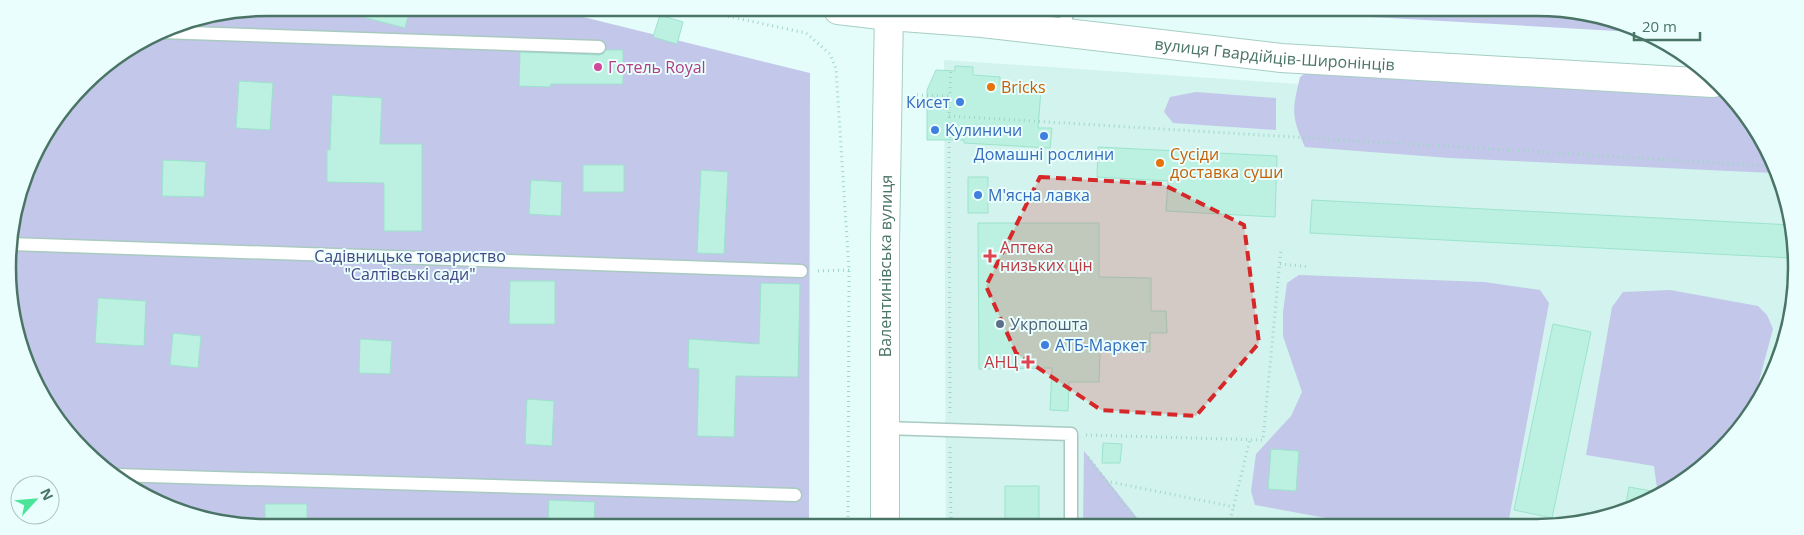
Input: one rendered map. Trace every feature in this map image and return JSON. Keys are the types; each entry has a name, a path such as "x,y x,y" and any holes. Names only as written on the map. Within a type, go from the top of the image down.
{"main road":[{"name":"Валентинівська вулиця","path":"885,519 885,243 889,16"},
{"name":"вулиця Гвардійців-Широнінців","path":"917,16 982,23 1066,22 1281,58 1706,83"}],"lane":[{"path":"179,33 599,47"},
{"path":"17,244 801,271"},
{"path":"884,428 1071,434 1071,519"},
{"path":"127,475 795,495"}],"path":[{"path":"727,16 806,33 830,54 836,69 850,270 848,519"},
{"path":"951,68 949,116 951,519"},
{"path":"917,95 950,96"},
{"path":"949,116 1767,166"},
{"path":"1071,434 1263,440 1281,249"},
{"path":"1280,264 1310,266"},
{"path":"801,271 850,270"},
{"path":"1071,434 1135,519"},
{"path":"1231,519 1250,439"},
{"path":"1106,481 1234,507"}],"highlighted area":[{"path":"1040,177 1162,184 1244,225 1259,343 1196,416 1101,410 1016,353 986,286"}],"shaded area":[{"path":"944,60 1735,113 1754,142 1769,171 1783,218 1788,268 1783,317 1769,364 1745,407 1714,445 1676,476 1633,500 1586,514 1536,519 946,519"}],"green space":[{"name":"Садівницьке товариство \"Салтівські сади\"","path":"268,16 579,16 810,73 809,519 268,519 218,514 171,500 142,485 115,467 90,445 68,420 50,393 35,364 21,317 16,268 21,218 35,171 59,128 90,90 128,59 171,35 218,21"},
{"path":"1352,16 1536,16 1586,21 1621,31"},
{"path":"1314,67 1717,94 1745,128 1770,173 1450,158 1305,147 1294,113 1300,77"},
{"path":"1196,92 1276,98 1276,130 1173,123 1164,112 1170,97"},
{"path":"1299,275 1484,282 1540,290 1549,303 1509,519 1331,519 1255,505 1251,491 1256,454 1291,416 1302,392 1283,336 1283,312 1287,283"},
{"path":"1670,290 1758,306 1767,315 1773,329 1757,387 1736,420 1702,456 1657,488 1654,466 1586,455 1612,307 1623,292"},
{"path":"1084,451 1138,519 1083,519"}],"building":[{"path":"359,16 408,16 405,28"},
{"path":"660,16 683,22 677,44 653,37"},
{"path":"606,50 623,50 623,84 551,84 550,87 519,86 520,52 599,55 603,54"},
{"path":"955,66 973,67 973,75 1000,77 1000,85 1041,89 1038,128 1052,128 1050,148 964,143 964,140 927,140 927,90 936,70 955,71"},
{"path":"239,81 273,83 270,130 236,128"},
{"path":"332,95 382,98 380,144 422,144 422,231 384,231 384,183 327,182 327,150 330,150"},
{"path":"1098,147 1277,156 1275,217 1166,211 1168,181 1097,177"},
{"path":"163,160 206,162 204,197 162,196"},
{"path":"583,165 624,165 624,192 583,192"},
{"path":"701,170 728,172 724,254 697,253"},
{"name":"М'ясна лавка","path":"968,177 988,177 988,213 968,213"},
{"path":"531,180 562,182 561,216 529,214"},
{"path":"1312,200 1784,225 1787,258 1310,233"},
{"path":"978,223 1099,223 1099,277 1151,278 1151,311 1166,311 1167,333 1150,333 1150,352 1100,351 1099,382 1069,382 1068,411 1050,410 1052,368 979,369"},
{"path":"510,281 555,281 555,324 509,324"},
{"path":"761,283 800,284 798,377 736,376 734,437 697,436 699,369 688,368 689,339 759,344"},
{"path":"98,298 146,301 144,346 95,343"},
{"path":"1553,324 1591,332 1552,518 1514,510"},
{"path":"173,333 201,336 198,368 170,365"},
{"path":"360,339 392,341 390,374 359,373"},
{"path":"527,399 554,401 552,446 525,444"},
{"path":"1103,443 1122,444 1120,463 1102,463"},
{"path":"1271,449 1299,451 1296,491 1268,489"},
{"path":"1005,486 1039,486 1039,519 1005,519"},
{"path":"1629,487 1651,491 1633,500 1626,502"},
{"path":"549,500 595,502 594,519 548,519"},
{"path":"265,504 307,504 307,519 265,519"}],"place":[{"name":"Готель Royal","path":"598,67"},
{"name":"Bricks","path":"991,87"},
{"name":"Кисет","path":"960,102"},
{"name":"Кулиничи","path":"935,130"},
{"name":"Домашні рослини","path":"1044,136"},
{"name":"Сусіди доставка суши","path":"1160,163"},
{"name":"М'ясна лавка","path":"978,195"},
{"name":"Аптека низьких цін","path":"990,256"},
{"name":"Укрпошта","path":"1000,324"},
{"name":"АТБ-Маркет","path":"1045,345"},
{"name":"АНЦ","path":"1028,362"}]}
